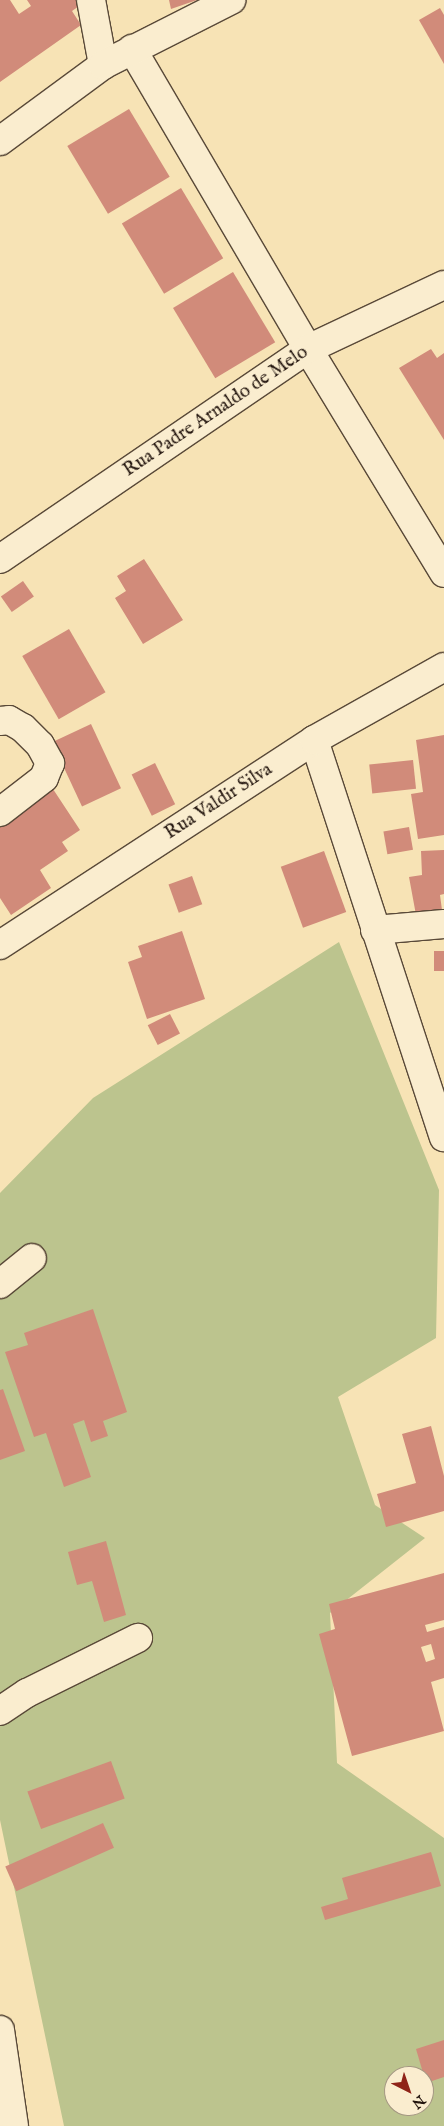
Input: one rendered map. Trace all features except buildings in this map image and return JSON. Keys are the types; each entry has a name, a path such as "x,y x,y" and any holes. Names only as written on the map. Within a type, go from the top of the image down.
{"street":[{"path":"91,0 103,65"},
{"path":"0,141 103,65 231,0"},
{"path":"132,49 308,349 444,573"},
{"name":"Rua Padre Arnaldo de Melo","path":"0,559 308,349 444,285"},
{"name":"Rua Valdir Silva","path":"0,945 314,740 444,667"},
{"path":"0,722 8,720 23,728 40,745 50,763 44,778 0,812"},
{"path":"314,740 444,1137"},
{"path":"375,930 444,924"},
{"path":"0,1284 32,1258"},
{"path":"0,1711 27,1693 138,1638"},
{"path":"0,2030 8,2113"}],"green space":[{"path":"339,942 439,1190 436,1338 338,1397 375,1505 425,1538 330,1613 337,1763 444,1838 444,2126 64,2126 0,1820 0,1193 93,1098"}]}
